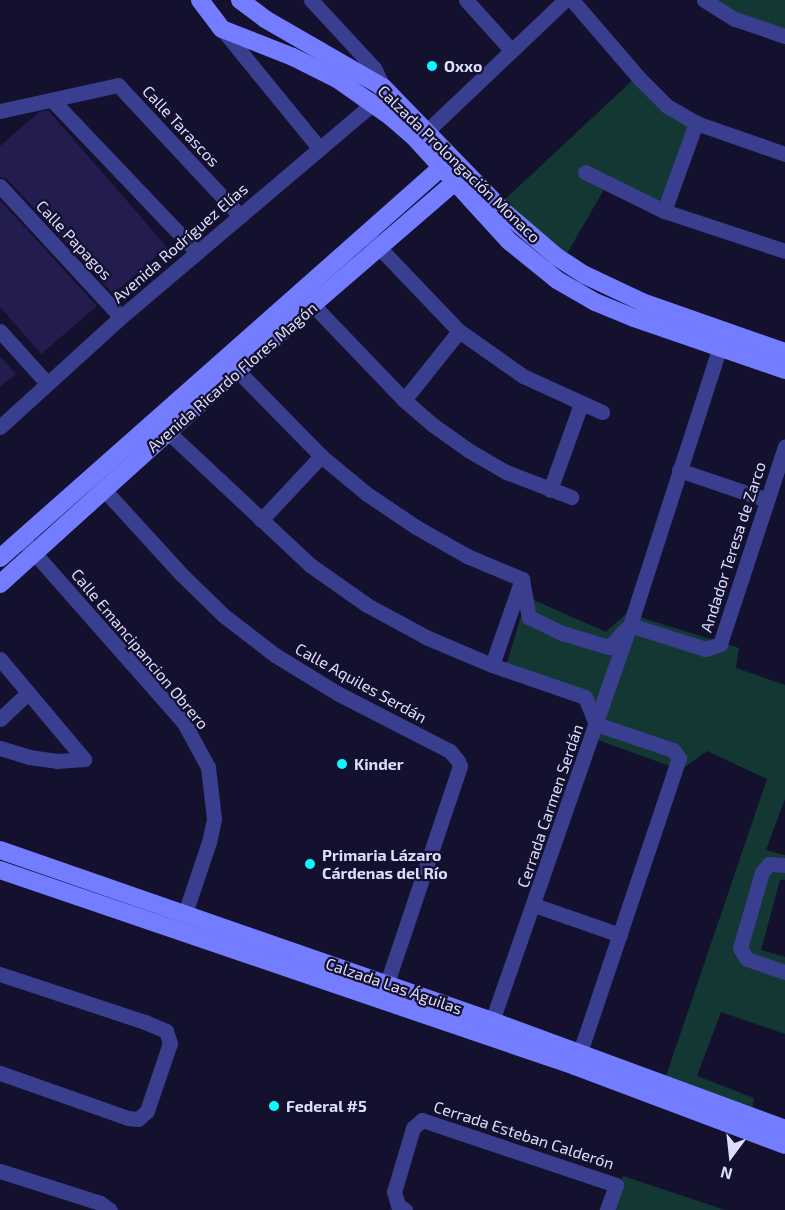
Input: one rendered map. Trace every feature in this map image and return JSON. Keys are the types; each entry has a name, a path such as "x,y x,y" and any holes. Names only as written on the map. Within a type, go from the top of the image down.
{"street":[{"name":"Calzada Prolongación Monaco","path":"200,0 222,28 293,57 337,79 421,134"},
{"name":"Calzada Prolongación Monaco","path":"240,0 265,19 383,87 460,177 533,239 585,275 785,370"},
{"path":"311,0 374,68 383,87"},
{"path":"466,0 512,50"},
{"path":"421,134 565,0"},
{"path":"572,0 639,78 667,106 696,123 785,154"},
{"path":"706,1 735,18 785,36"},
{"path":"222,28 319,148"},
{"name":"Calle Tarascos","path":"4,113 118,85 240,216"},
{"name":"Avenida Rodríguez Elías","path":"0,427 121,317 373,103 383,87"},
{"path":"52,100 197,252"},
{"path":"663,211 696,123"},
{"name":"Avenida Ricardo Flores Magón","path":"0,584 168,432 231,364 366,233 448,162"},
{"path":"585,172 663,211 785,251"},
{"name":"Avenida Ricardo Flores Magón","path":"0,558 92,476 231,364 313,305 460,177"},
{"name":"Calle Papagos","path":"0,186 121,317"},
{"path":"366,233 459,330 523,376 602,412"},
{"path":"313,305 404,400 433,426 506,472 571,497"},
{"path":"404,400 459,330"},
{"path":"0,332 47,383"},
{"name":"Calzada Prolongación Monaco","path":"722,340 785,352"},
{"path":"596,724 722,340"},
{"path":"231,364 321,456 367,494 416,527 467,556 522,579"},
{"path":"550,489 581,404"},
{"path":"168,432 310,565 367,605 428,638 492,665 585,697 596,724"},
{"name":"Andador Teresa de Zarco","path":"630,625 705,649 716,647 723,639 785,446"},
{"path":"261,520 321,456"},
{"path":"678,470 767,500"},
{"name":"Calle Aquiles Serdán","path":"92,476 181,574 240,628 275,655 336,693 450,751 460,766 384,992"},
{"name":"Calle Emancipancion Obrero","path":"22,539 184,723 208,767 214,819 182,923"},
{"path":"522,579 529,618 562,633 609,647 630,625"},
{"path":"492,665 522,579"},
{"path":"0,659 84,759 57,761 29,758 0,748"},
{"path":"0,719 28,693"},
{"name":"Cerrada Carmen Serdán","path":"578,1060 620,935 679,758 673,750 596,724 534,905 620,935"},
{"name":"Calzada Las Águilas","path":"0,850 182,923"},
{"path":"777,865 762,872 740,948 747,958 785,972"},
{"name":"Calzada Las Águilas","path":"0,870 182,923 578,1060 782,1127"},
{"path":"492,1021 534,905"},
{"path":"0,974 166,1031 169,1048 147,1111 142,1117 128,1118 0,1073"},
{"name":"Calzada Las Águilas","path":"384,992 492,1021 578,1060 785,1145"},
{"name":"Cerrada Esteban Calderón","path":"405,1210 398,1205 394,1192 413,1128 422,1120 616,1185 607,1210"},
{"path":"0,1171 100,1203 110,1210"}],"green space":[{"path":"704,0 785,0 785,42"},
{"path":"635,78 701,127 668,219 606,186 565,257 501,203"},
{"path":"527,597 606,632 627,613 739,648 736,668 785,685 785,799 766,850 785,855 785,880 780,880 761,950 785,957 785,1034 721,1012 697,1076 754,1098 752,1111 665,1079 767,779 707,751 681,770 598,740 580,698 504,672"},
{"path":"623,1176 725,1210 611,1210"}],"building":[{"path":"48,110 167,247 113,294 7,179 0,177 0,146 39,112"},
{"path":"0,200 97,306 41,354 0,307"},
{"path":"0,356 16,374 0,387"}],"place":[{"name":"Oxxo","path":"432,66"},
{"name":"Kinder","path":"342,764"},
{"name":"Primaria Lázaro Cárdenas del Río","path":"310,864"},
{"name":"Federal #5","path":"274,1106"}]}
